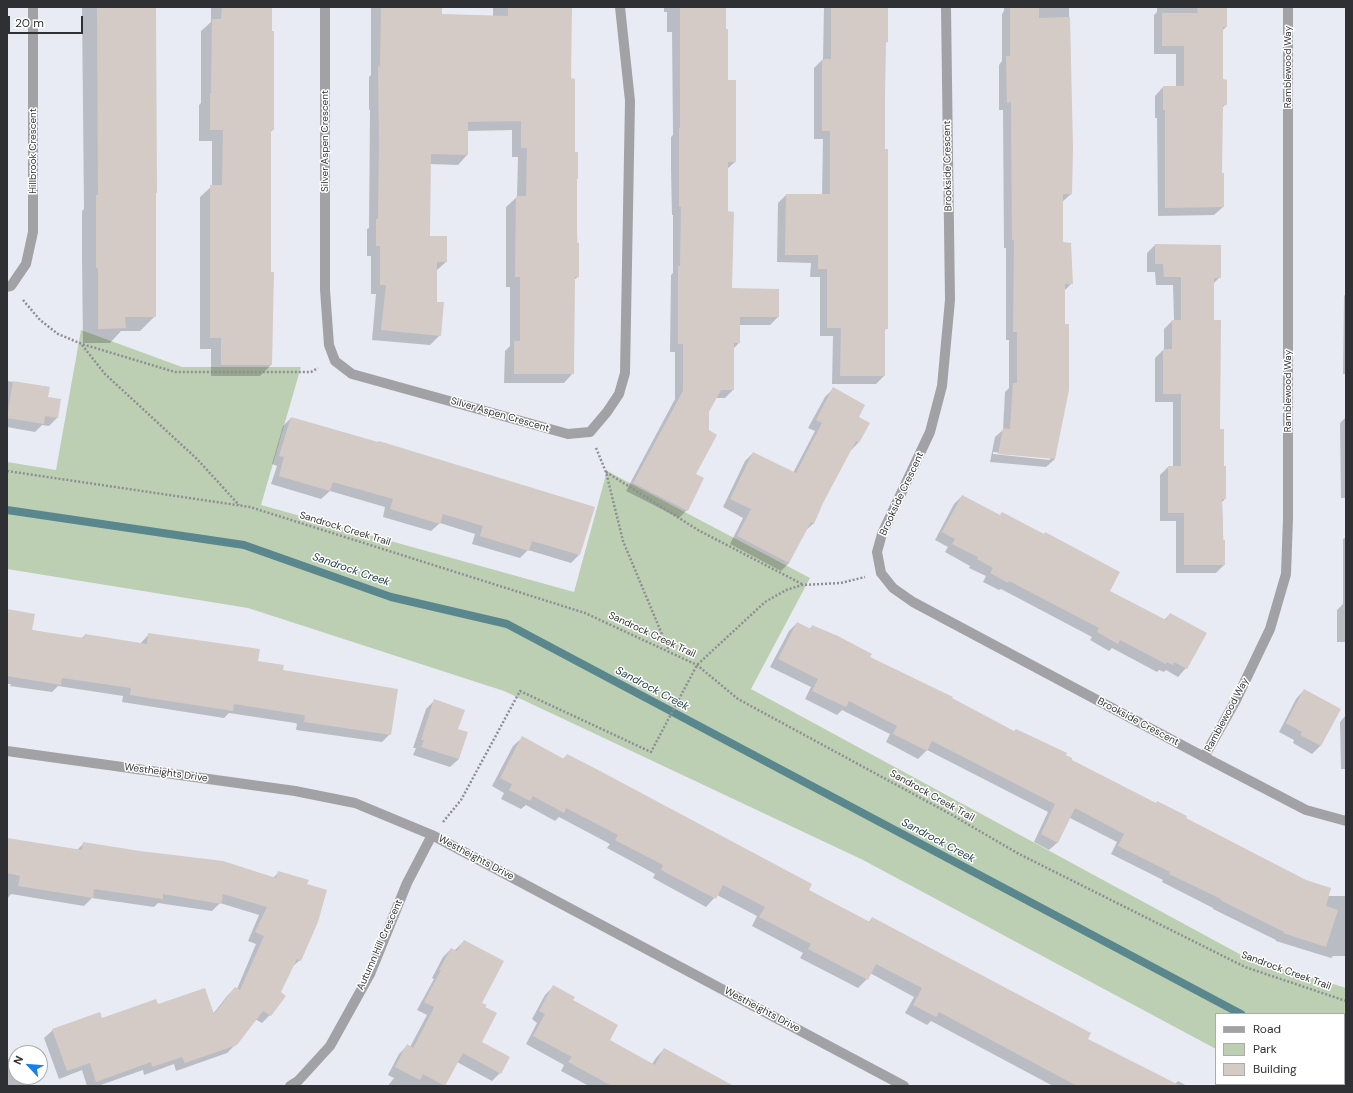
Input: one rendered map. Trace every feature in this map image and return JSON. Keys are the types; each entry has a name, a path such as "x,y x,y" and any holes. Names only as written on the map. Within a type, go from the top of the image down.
{"street":[{"name":"Hillbrook Crescent","path":"9,286 26,264 33,232 33,7"},
{"name":"Silver Aspen Crescent","path":"325,7 325,290 329,344 335,361 352,374 523,422 568,434 590,432"},
{"path":"590,432 607,412 619,394 626,373 630,100 620,7"},
{"name":"Brookside Crescent","path":"946,7 950,300 942,386 930,432 882,534 877,552 881,574 893,588 913,602 1204,757 1306,810 1346,821"},
{"name":"Ramblewood Way","path":"1204,757 1236,700 1270,629 1286,574 1288,518 1288,7"},
{"name":"Westheights Drive","path":"7,750 295,791 355,803 432,835 904,1086"},
{"name":"Autumn Hill Crescent","path":"290,1086 298,1081 330,1046 370,974 407,883 432,835"}],"path":[{"path":"9,286 40,320 58,334 82,344 175,372 311,372 335,361"},
{"path":"82,344 105,374 197,459 240,506"},
{"path":"590,432 606,472 623,541 669,652"},
{"name":"Sandrock Creek Trail","path":"7,470 250,507 585,613 697,664 738,700 952,815 1018,854 1245,967 1346,1001"},
{"path":"606,472 698,530 802,585"},
{"path":"432,835 461,800 520,691 651,752 697,664 765,602 786,590 802,585 841,583 881,574"}],"green space":[{"path":"81,330 182,367 301,367 261,505 574,592 607,471 810,578 751,689 1245,957 1346,988 1346,1086 1306,1085 1345,1085 1345,1013 1215,1013 1215,1048 863,860 504,691 248,608 7,569 7,462 56,470"}],"building":[{"path":"97,7 156,7 156,317 125,317 126,328 98,329 98,268 96,268 96,195 98,195"},
{"path":"222,7 272,7 272,31 274,31 274,130 271,130 271,272 274,272 272,365 221,365 221,338 210,338 210,185 222,185 223,130 210,130 212,19 221,19"},
{"path":"381,7 442,7 442,14 508,16 508,8 572,8 571,78 575,79 575,152 578,152 577,243 579,243 579,277 575,277 574,374 514,374 514,341 520,341 520,277 515,277 516,196 526,196 527,148 521,148 521,121 468,122 468,155 431,154 430,236 447,236 447,262 437,262 437,302 444,302 441,336 381,330 386,285 380,285 380,246 376,246 376,219 378,219 378,66 380,67"},
{"path":"680,7 726,7 726,29 728,29 728,80 736,80 736,162 728,162 728,211 734,212 732,288 779,289 779,317 740,317 740,343 734,343 734,390 721,390 709,412 709,430 717,435 696,474 704,478 688,511 633,483 683,391 683,344 678,344 678,266 680,266 681,207 679,207"},
{"path":"831,7 888,7 888,42 886,42 885,149 888,149 888,329 885,329 885,376 840,376 841,328 827,328 827,269 818,269 818,255 785,255 786,194 830,194 830,131 822,131 822,59 831,59"},
{"path":"1010,7 1039,7 1039,18 1070,17 1073,148 1072,194 1063,194 1063,242 1071,243 1073,284 1065,284 1065,324 1069,324 1069,390 1055,459 998,454 1003,428 1010,429 1013,383 1017,383 1017,332 1013,332 1014,240 1012,240 1011,102 1007,103 1006,56 1010,56"},
{"path":"1197,7 1227,7 1227,27 1223,27 1223,79 1227,80 1227,105 1223,105 1222,173 1224,173 1224,207 1165,208 1165,110 1163,110 1163,86 1184,86 1184,46 1162,46 1162,13 1198,13"},
{"path":"1155,244 1221,245 1221,278 1214,278 1214,320 1221,320 1220,429 1224,429 1224,466 1226,466 1226,499 1222,499 1225,565 1184,565 1184,513 1168,513 1168,466 1181,466 1181,394 1163,394 1163,349 1172,349 1172,320 1181,320 1181,277 1164,277 1163,264 1155,264"},
{"path":"13,381 50,387 48,397 61,399 58,418 45,416 44,424 7,418"},
{"path":"833,387 865,405 859,417 870,423 859,443 856,441 823,503 814,524 811,522 789,563 737,536 751,509 730,499 753,452 796,473 822,423 816,420"},
{"path":"291,417 378,442 379,441 595,507 580,555 532,541 529,551 480,536 483,526 443,514 440,524 390,509 393,499 333,482 330,491 279,476 284,457 279,456"},
{"path":"962,495 1000,515 1002,512 1044,534 1045,532 1120,572 1110,591 1166,620 1170,613 1207,633 1187,669 1174,662 1173,665 1167,662 1166,664 1120,640 1118,644 1097,632 1099,628 1009,581 1008,583 990,573 993,568 977,559 978,557 952,544 955,539 942,532"},
{"path":"7,609 35,614 32,630 84,638 85,634 147,644 148,633 260,649 258,661 284,665 283,670 398,689 391,735 304,722 305,716 303,715 234,704 233,711 130,695 131,688 62,678 61,685 7,676"},
{"path":"797,622 811,629 812,625 838,636 872,654 870,657 953,697 952,698 1014,731 1016,729 1067,753 1066,755 1072,758 1072,760 1156,803 1157,801 1187,816 1186,818 1306,880 1331,888 1326,906 1338,910 1326,947 1283,933 1284,932 1169,874 1170,872 1118,846 1124,834 1075,808 1058,843 1041,834 1055,804 932,741 927,751 893,734 897,726 849,701 846,707 812,691 818,679 778,659"},
{"path":"1304,689 1341,709 1321,746 1300,735 1302,732 1286,723"},
{"path":"434,699 465,710 458,729 468,732 459,759 421,747 424,740 421,740"},
{"path":"522,736 564,759 567,754 600,771 812,884 809,890 870,922 872,917 1091,1033 1088,1039 1181,1086 1077,1086 939,1012 936,1017 913,1005 922,988 876,964 868,980 808,949 811,944 759,917 765,907 723,885 716,899 661,870 663,865 615,840 618,835 566,808 564,813 533,796 530,801 509,790 512,784 500,778"},
{"path":"7,838 82,850 83,842 140,851 223,861 276,878 278,871 309,880 307,884 327,890 318,922 301,961 297,959 281,992 286,996 271,1016 263,1011 237,1045 185,1063 182,1057 152,1067 151,1062 96,1082 90,1063 67,1071 52,1029 100,1012 102,1018 156,999 158,1004 205,988 214,1014 235,987 240,990 264,936 255,932 267,907 223,894 221,904 163,894 163,899 94,889 93,898 18,886 20,876 7,873"},
{"path":"464,940 504,961 482,1003 487,1005 485,1007 497,1013 482,1042 510,1057 501,1074 463,1053 445,1086 423,1074 420,1080 395,1067 407,1044 413,1048 432,1012 434,1007 424,1002 441,970 439,970 451,948 457,951"},
{"path":"553,985 575,997 573,1000 618,1025 610,1040 655,1065 664,1048 734,1086 612,1086 568,1062 572,1057 533,1036 545,1014 539,1011"}],"waterway":[{"name":"Sandrock Creek","path":"7,510 244,545 391,597 507,624 1239,1013"}]}
